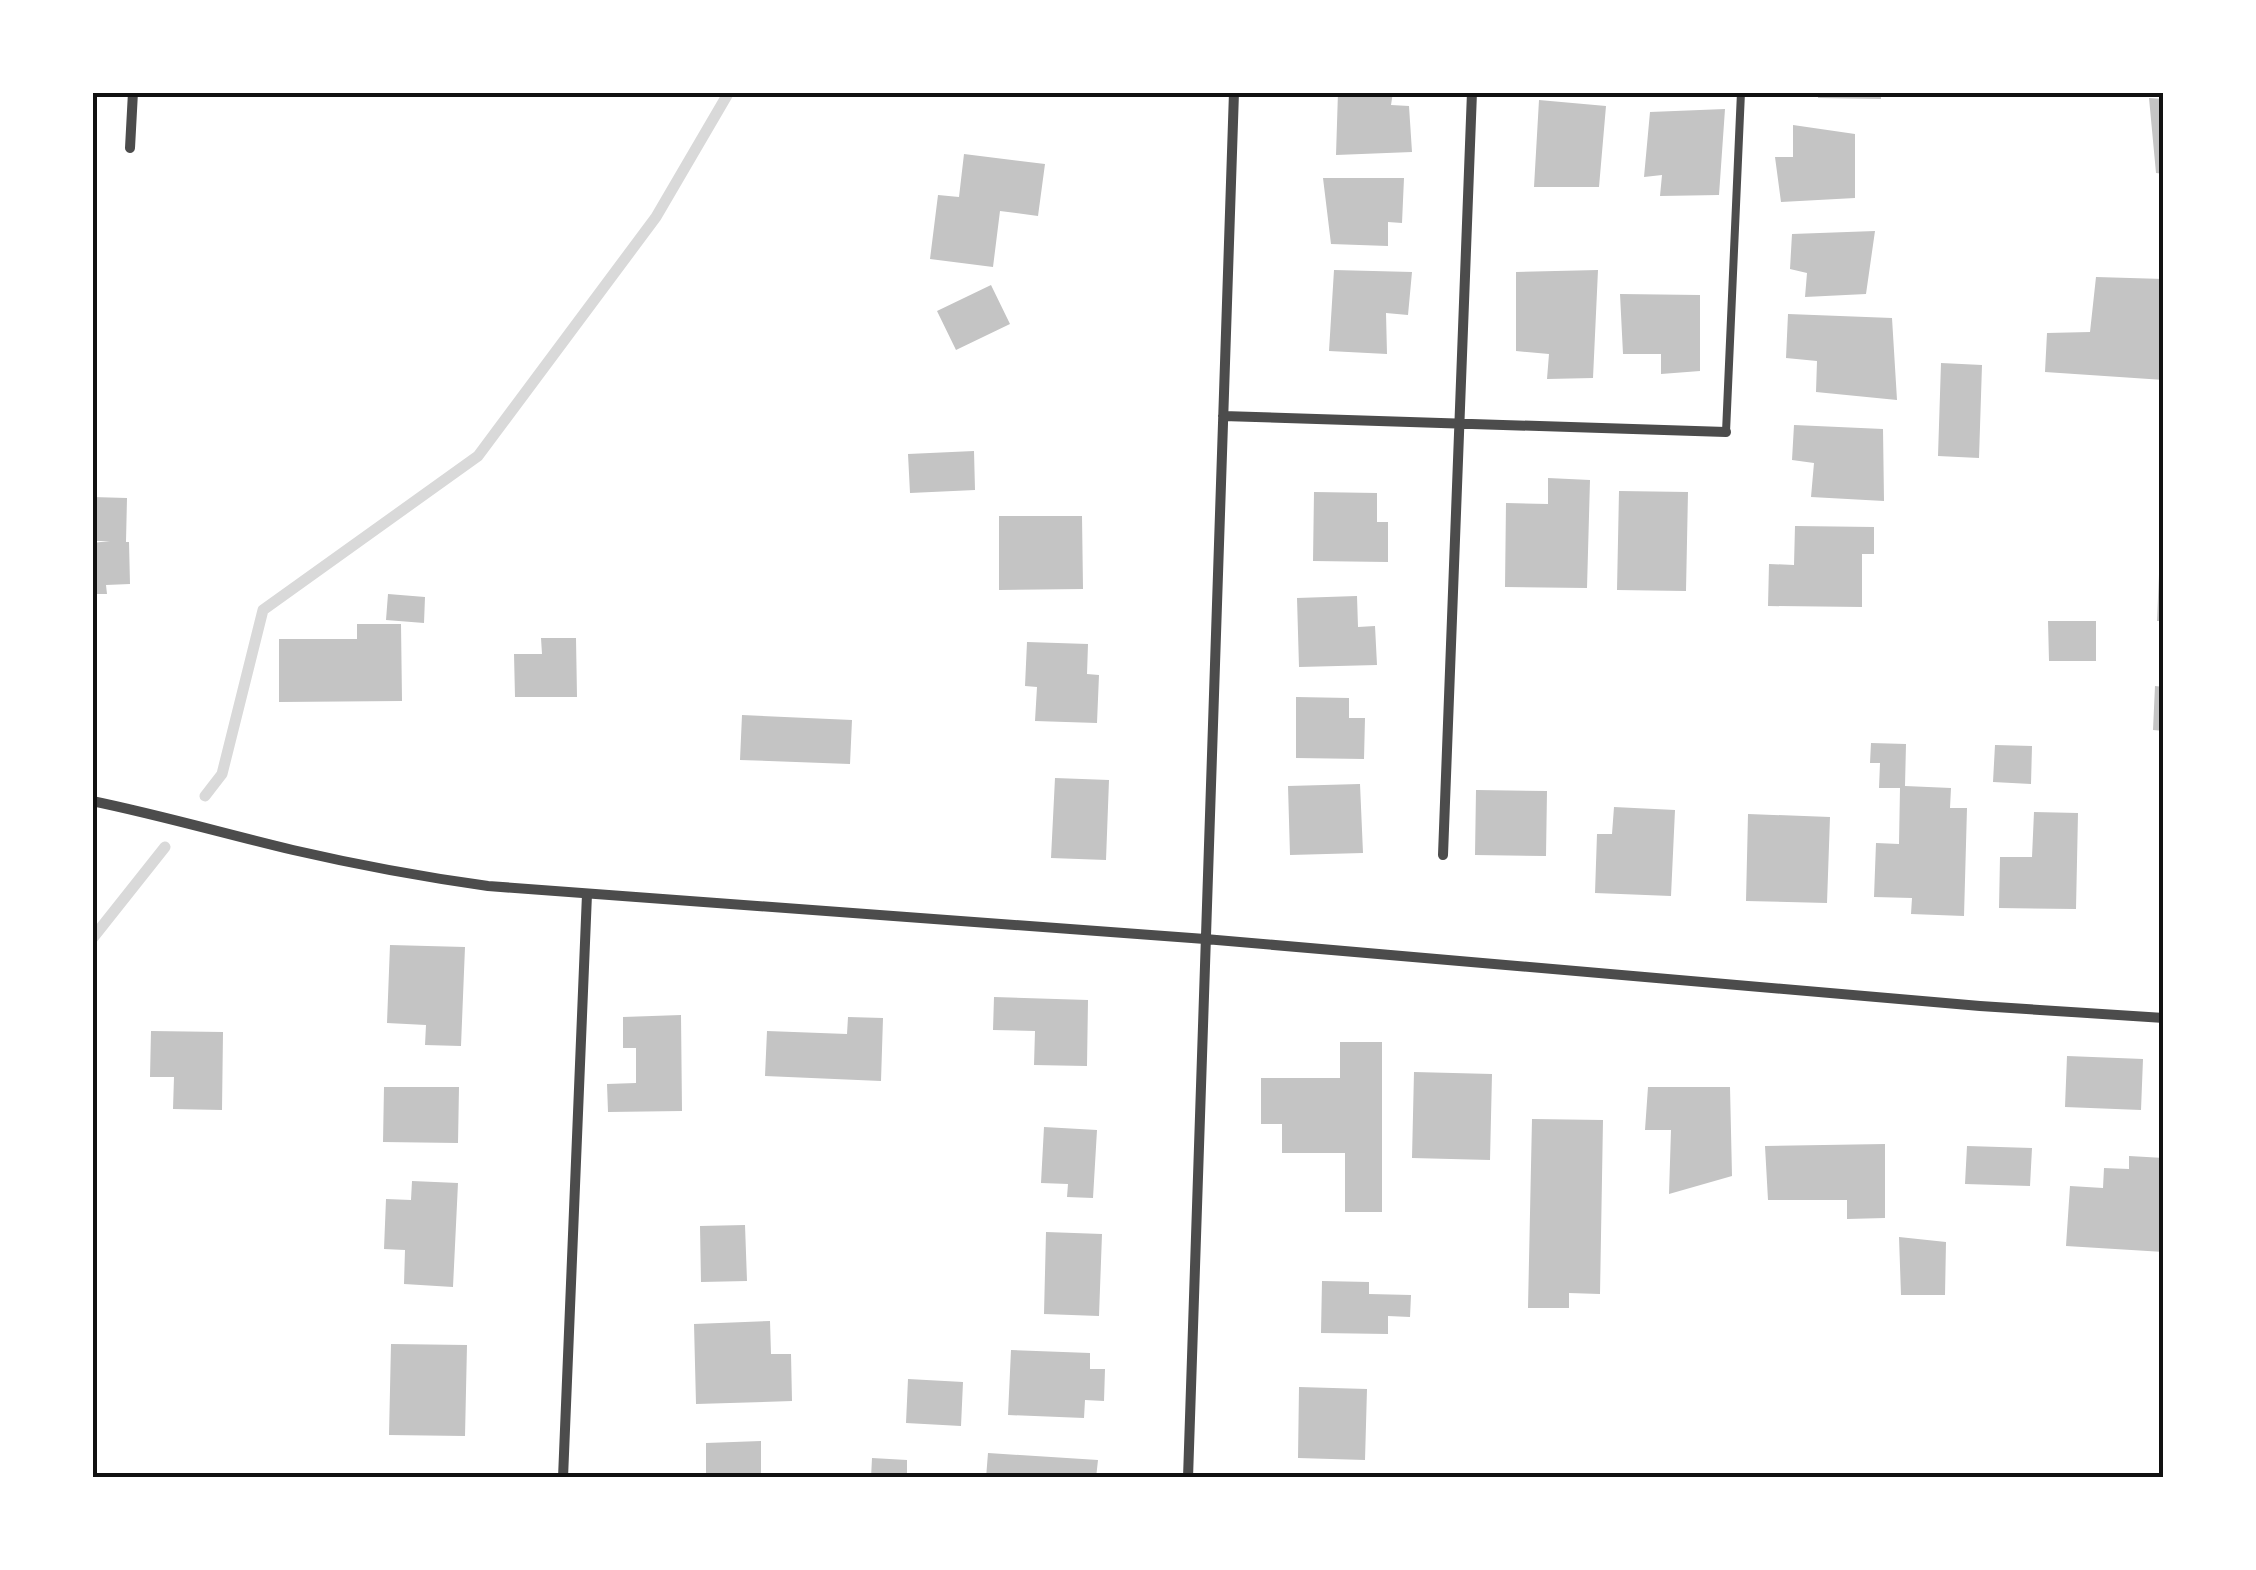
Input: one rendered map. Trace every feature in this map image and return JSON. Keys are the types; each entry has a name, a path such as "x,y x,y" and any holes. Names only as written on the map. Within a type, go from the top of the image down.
{"street":[{"path":"130,148 134,92"},
{"path":"1188,1478 1234,92"},
{"path":"1444,855 1472,92"},
{"path":"1223,416 1726,432"},
{"path":"92,801 402,874 488,886 1206,939 1980,1006 2164,1018"},
{"path":"563,1478 587,894"}],"lane":[{"path":"1726,432 1740,92"}],"building":[{"path":"1338,92 1393,92 1391,105 1409,106 1412,152 1336,155"},
{"path":"1818,92 1881,92 1881,99 1818,98"},
{"path":"2149,98 2164,99 2164,174 2156,173"},
{"path":"1539,100 1606,106 1599,187 1534,187"},
{"path":"1725,109 1719,195 1660,196 1662,175 1644,177 1650,112"},
{"path":"1793,125 1855,134 1855,198 1781,202 1775,157 1793,157"},
{"path":"964,154 1045,164 1038,216 1000,211 993,267 930,259 938,195 959,197"},
{"path":"1323,178 1404,178 1402,223 1388,222 1388,246 1331,244"},
{"path":"1875,231 1866,294 1805,297 1807,273 1790,269 1792,234"},
{"path":"1334,270 1412,272 1408,315 1386,313 1387,354 1329,351"},
{"path":"1598,270 1593,378 1547,379 1549,354 1516,351 1516,272"},
{"path":"2096,277 2164,279 2164,380 2045,372 2047,333 2090,332"},
{"path":"991,285 1010,324 956,350 937,311"},
{"path":"1620,294 1700,295 1700,371 1661,374 1661,354 1623,354"},
{"path":"1788,314 1892,318 1897,400 1816,392 1817,361 1786,358"},
{"path":"1941,363 1982,365 1979,458 1938,456"},
{"path":"1794,425 1883,429 1884,501 1811,497 1814,463 1792,460"},
{"path":"974,451 975,490 910,493 908,454"},
{"path":"1548,478 1590,480 1587,588 1505,587 1506,503 1548,504"},
{"path":"1619,491 1688,492 1686,591 1617,590"},
{"path":"1314,492 1377,493 1377,522 1388,522 1388,562 1313,561"},
{"path":"92,497 127,498 130,584 106,585 107,594 92,594 92,543 110,541 92,541"},
{"path":"999,516 1082,516 1083,589 999,590"},
{"path":"1795,526 1874,527 1874,554 1862,554 1862,607 1768,606 1769,564 1794,565"},
{"path":"2160,551 2164,551 2164,621 2157,621"},
{"path":"388,594 425,597 424,623 386,620"},
{"path":"1357,596 1358,627 1375,626 1377,665 1299,667 1297,598"},
{"path":"2048,621 2096,621 2096,661 2049,661"},
{"path":"357,624 401,624 402,701 279,702 279,639 357,639"},
{"path":"541,638 576,638 577,697 515,697 514,654 542,654"},
{"path":"1027,642 1088,644 1087,674 1099,675 1097,723 1035,721 1037,687 1025,686"},
{"path":"2155,686 2164,687 2164,731 2153,730"},
{"path":"1296,697 1349,698 1349,718 1365,718 1364,759 1296,758"},
{"path":"742,715 852,720 850,764 740,760"},
{"path":"1871,743 1906,744 1905,786 1951,788 1950,808 1967,808 1964,916 1911,914 1912,898 1874,897 1876,843 1899,844 1900,788 1879,788 1880,763 1870,763"},
{"path":"1995,745 2032,746 2031,784 1993,782"},
{"path":"1055,778 1109,780 1106,860 1051,858"},
{"path":"1360,784 1363,853 1290,855 1288,786"},
{"path":"1476,790 1547,791 1546,856 1475,855"},
{"path":"1614,807 1675,810 1671,896 1595,893 1597,834 1612,834"},
{"path":"2034,812 2078,813 2076,909 1999,908 2000,857 2032,857"},
{"path":"1748,814 1830,817 1827,903 1746,901"},
{"path":"390,945 465,947 461,1046 425,1045 426,1025 387,1023"},
{"path":"994,997 1088,1000 1087,1066 1034,1065 1035,1031 993,1030"},
{"path":"681,1015 682,1111 608,1112 607,1084 636,1083 636,1048 623,1048 623,1017"},
{"path":"848,1017 883,1018 881,1081 765,1076 767,1031 847,1034"},
{"path":"151,1031 223,1032 222,1110 173,1109 174,1077 150,1077"},
{"path":"1340,1042 1382,1042 1382,1212 1345,1212 1345,1153 1282,1153 1282,1124 1261,1124 1261,1078 1340,1078"},
{"path":"2067,1056 2143,1059 2141,1110 2065,1107"},
{"path":"1414,1072 1492,1074 1490,1160 1412,1158"},
{"path":"384,1087 459,1087 458,1143 383,1142"},
{"path":"1648,1087 1730,1087 1732,1176 1669,1194 1671,1130 1645,1130"},
{"path":"1532,1119 1603,1120 1600,1294 1569,1293 1569,1308 1528,1308"},
{"path":"1044,1127 1097,1130 1093,1198 1067,1197 1068,1184 1041,1183"},
{"path":"1885,1144 1885,1218 1847,1219 1847,1200 1768,1200 1765,1146"},
{"path":"1967,1146 2032,1148 2030,1186 1965,1184"},
{"path":"2129,1156 2164,1158 2164,1252 2066,1246 2070,1186 2103,1188 2104,1168 2129,1169"},
{"path":"412,1181 458,1183 453,1287 404,1284 405,1250 384,1249 386,1199 411,1200"},
{"path":"745,1225 747,1281 701,1282 700,1226"},
{"path":"1046,1232 1102,1234 1099,1316 1044,1314"},
{"path":"1899,1237 1946,1242 1945,1295 1901,1295"},
{"path":"1322,1281 1369,1282 1369,1294 1411,1295 1410,1317 1388,1316 1388,1334 1321,1333"},
{"path":"770,1321 771,1354 791,1354 792,1401 696,1404 694,1324"},
{"path":"391,1344 467,1345 465,1436 389,1435"},
{"path":"1011,1350 1090,1353 1090,1369 1105,1369 1104,1401 1085,1400 1084,1418 1008,1415"},
{"path":"908,1379 963,1382 961,1426 906,1423"},
{"path":"1299,1387 1367,1389 1365,1460 1298,1458"},
{"path":"761,1441 761,1478 706,1478 706,1443"},
{"path":"988,1453 1098,1460 1096,1478 986,1478"},
{"path":"872,1458 907,1460 907,1478 871,1478"}],"waterway":[{"path":"205,796 222,774 263,610 478,456 656,217 729,92"},
{"path":"92,939 165,847"}]}
